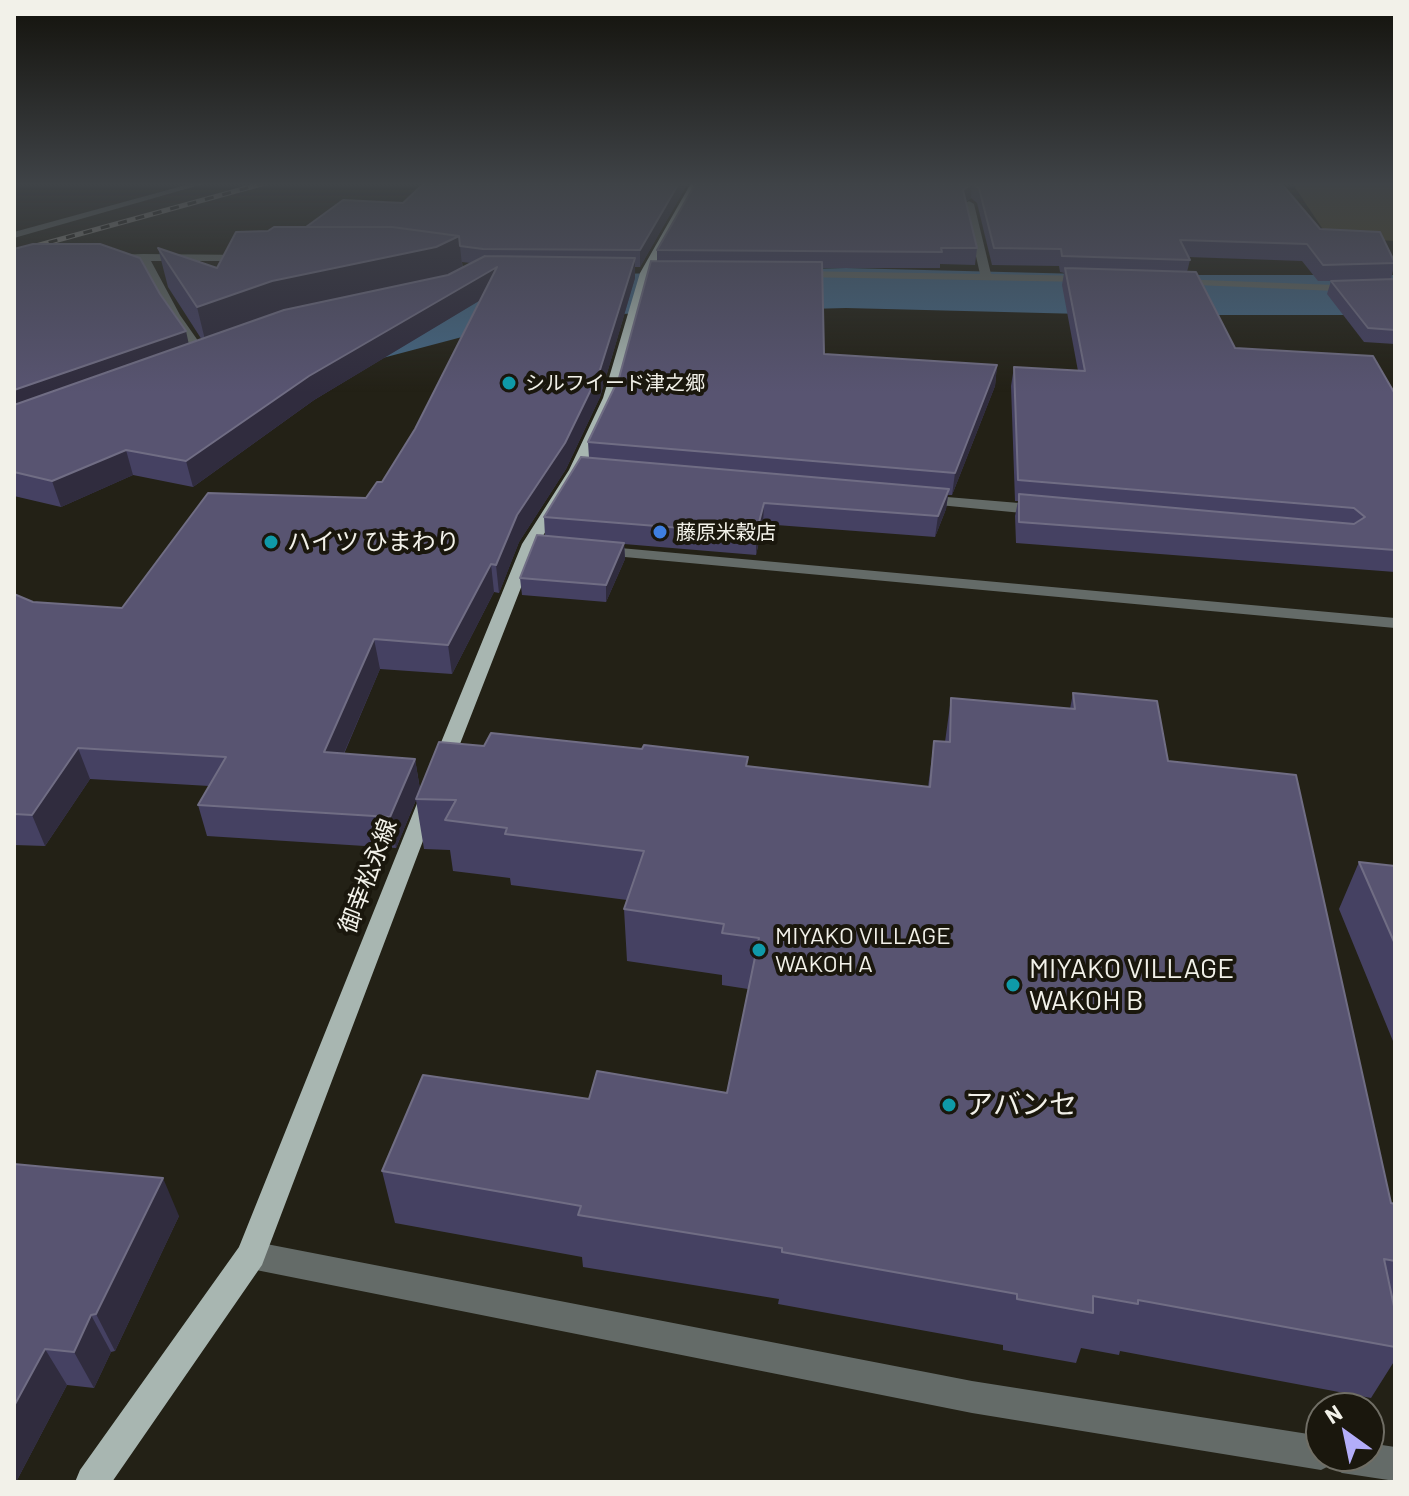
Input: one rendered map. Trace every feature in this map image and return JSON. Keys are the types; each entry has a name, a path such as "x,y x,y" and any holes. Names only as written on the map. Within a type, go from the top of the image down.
{"main road":[{"name":"御幸松永線","path":"92,1482 251,1255 538,545 584,470 610,398 641,286 659,253"}],"street":[{"path":"981,253 986,276"},
{"path":"143,257 174,315 202,355"},
{"path":"99,258 262,258"},
{"path":"630,273 641,286 660,273"},
{"path":"785,274 1098,280"},
{"path":"1161,282 1336,288 1395,286"},
{"path":"188,360 216,350"},
{"path":"907,498 1064,512"},
{"path":"577,549 1395,623"},
{"path":"251,1255 972,1397 1305,1450"}],"building":[{"path":"14,253 125,253 140,258 186,331 14,390"},
{"path":"161,253 172,253 217,268 225,253 408,253 272,281 197,307"},
{"path":"1062,253 1186,253 1190,260 1062,256"},
{"path":"1314,253 1390,253 1395,263 1323,265"},
{"path":"485,256 635,258 599,373 565,443 517,515 496,565 491,564 448,645 374,639 324,752 415,759 390,817 198,805 226,757 78,748 32,815 14,814 14,594 33,602 122,608 208,493 366,498 377,482 382,482 415,429 497,267 309,376 186,461 126,450 52,481 14,472 14,405 284,310 448,275"},
{"path":"651,261 822,262 824,354 997,365 955,473 588,442 619,378"},
{"path":"1065,268 1196,272 1235,348 1373,356 1395,394 1395,550 1019,522 1019,494 1354,524 1365,517 1354,508 1018,480 1014,367 1085,371"},
{"path":"1395,279 1395,330 1368,328 1331,281"},
{"path":"581,457 949,489 938,516 764,503 756,534 544,517"},
{"path":"537,535 624,543 606,585 520,578"},
{"path":"1073,693 1157,701 1168,761 1296,775 1391,1203 1395,1204 1395,1261 1384,1259 1395,1311 1395,1347 1138,1300 1138,1304 1093,1296 1093,1313 1017,1299 1017,1294 782,1252 782,1248 578,1215 581,1206 382,1171 423,1075 589,1099 597,1071 727,1093 759,938 722,933 724,924 624,909 644,851 505,834 507,828 445,820 456,800 416,799 439,742 484,746 491,733 642,749 644,745 748,757 746,766 930,787 934,741 950,742 951,698 1075,709"},
{"path":"1359,862 1395,866 1395,944"},
{"path":"14,1164 163,1178 74,1352 45,1349 14,1406"}],"waterway":[{"path":"14,456 315,353 459,317 581,295 846,288 1122,295 1395,295"}],"place":[{"name":"シルフイード津之郷","path":"509,383"},
{"name":"藤原米穀店","path":"660,532"},
{"name":"ハイツ ひまわり","path":"271,542"},
{"name":"MIYAKO VILLAGE WAKOH A","path":"759,950"},
{"name":"MIYAKO VILLAGE WAKOH B","path":"1013,985"},
{"name":"アバンセ","path":"949,1105"}]}
